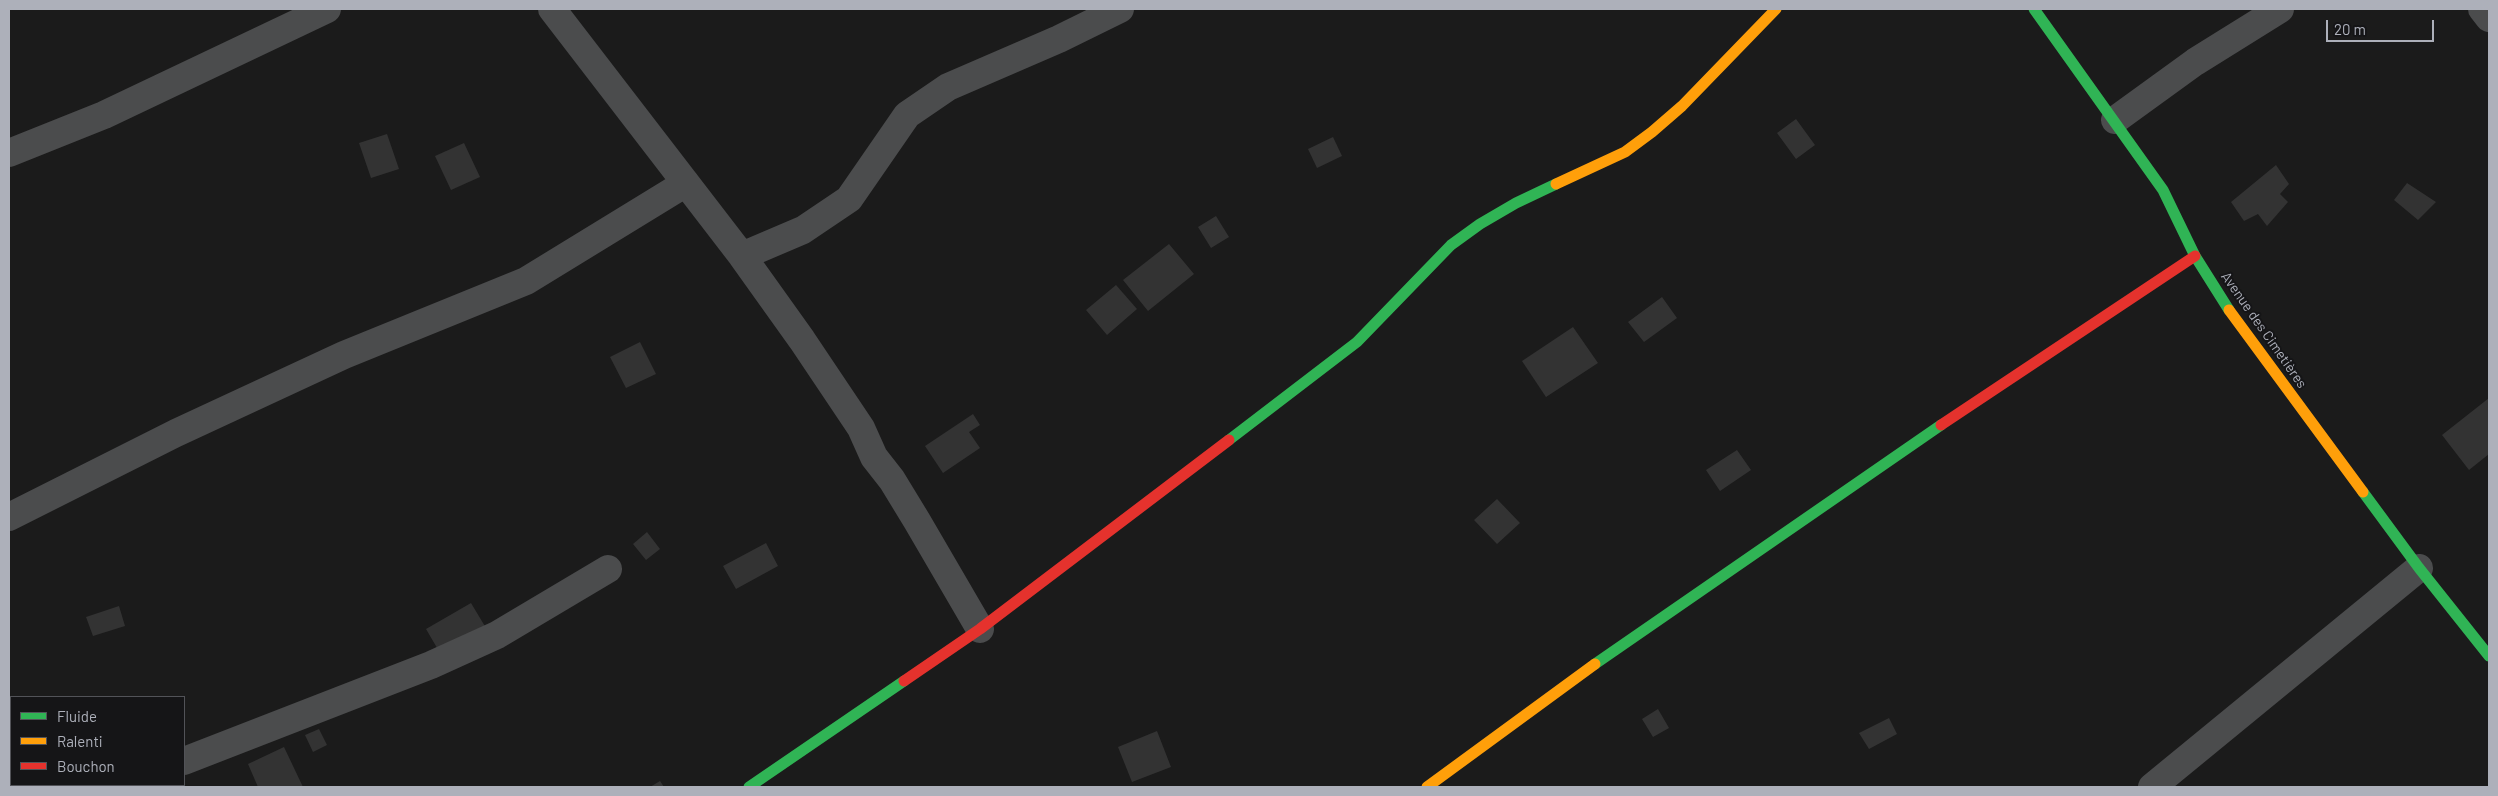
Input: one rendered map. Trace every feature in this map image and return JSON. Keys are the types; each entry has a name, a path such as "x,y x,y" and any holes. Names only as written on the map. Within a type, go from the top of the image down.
{"street":[{"path":"9,153 104,114 327,9"},
{"path":"552,9 742,256 861,428 874,457 907,505 980,630"},
{"path":"742,256 803,230 849,199 907,116 948,87 1058,39 1120,9"},
{"path":"749,787 980,630 1358,342 1451,246 1480,224 1516,203 1625,152 1652,132 1682,106 1776,9"},
{"name":"Avenue des Cimetières","path":"2034,9 2163,190 2196,256 2232,315 2419,568 2489,656"},
{"path":"2114,120 2195,62 2280,9"},
{"path":"2482,9 2489,18"},
{"path":"9,517 176,433 344,355 526,281 686,183"},
{"path":"1427,787 1613,651 1868,475 2196,256"},
{"path":"2152,787 2419,568"},
{"path":"185,761 431,665 497,635 608,569"}],"building":[{"path":"1796,119 1815,145 1796,159 1777,133"},
{"path":"387,134 399,169 371,178 359,143"},
{"path":"1333,137 1342,156 1317,168 1308,149"},
{"path":"464,143 480,177 451,190 435,156"},
{"path":"2276,165 2289,184 2280,194 2288,202 2267,226 2258,214 2244,221 2231,202"},
{"path":"2407,183 2436,202 2418,220 2394,200"},
{"path":"1216,216 1229,237 1211,248 1198,227"},
{"path":"1169,244 1194,274 1148,311 1123,280"},
{"path":"1116,285 1137,309 1107,335 1086,310"},
{"path":"1662,297 1677,318 1644,342 1628,322"},
{"path":"1573,327 1598,363 1546,397 1522,361"},
{"path":"640,342 656,374 626,388 610,357"},
{"path":"2489,398 2489,454 2469,470 2442,435"},
{"path":"973,414 980,425 969,432 980,448 943,473 925,446"},
{"path":"1737,450 1751,470 1720,491 1706,470"},
{"path":"1497,499 1520,523 1497,544 1474,520"},
{"path":"647,532 660,549 646,560 633,544"},
{"path":"766,543 778,566 736,589 723,566"},
{"path":"471,603 486,628 440,653 426,629"},
{"path":"119,606 125,626 93,636 86,617"},
{"path":"1658,709 1669,728 1653,737 1642,719"},
{"path":"1889,718 1897,734 1869,749 1859,733"},
{"path":"9,722 10,722 9,746"},
{"path":"319,729 327,745 313,752 305,735"},
{"path":"1157,731 1171,767 1132,782 1118,747"},
{"path":"284,747 303,787 258,787 248,764"},
{"path":"660,781 664,787 650,787"}],"traffic: fast":[{"path":"2034,9 2163,190 2195,256 2229,310"},
{"path":"1229,440 1357,342 1451,245 1480,224 1516,203 1556,184"},
{"path":"1595,664 1941,425"},
{"path":"2363,492 2419,568 2489,656"},
{"path":"749,787 904,681"}],"traffic: slow":[{"path":"1556,184 1625,152 1652,132 1682,106 1776,9"},
{"path":"2229,310 2363,492"},
{"path":"1427,787 1595,664"}],"traffic: jam":[{"path":"1941,425 2195,256"},
{"path":"904,681 980,629 1229,440"}]}
